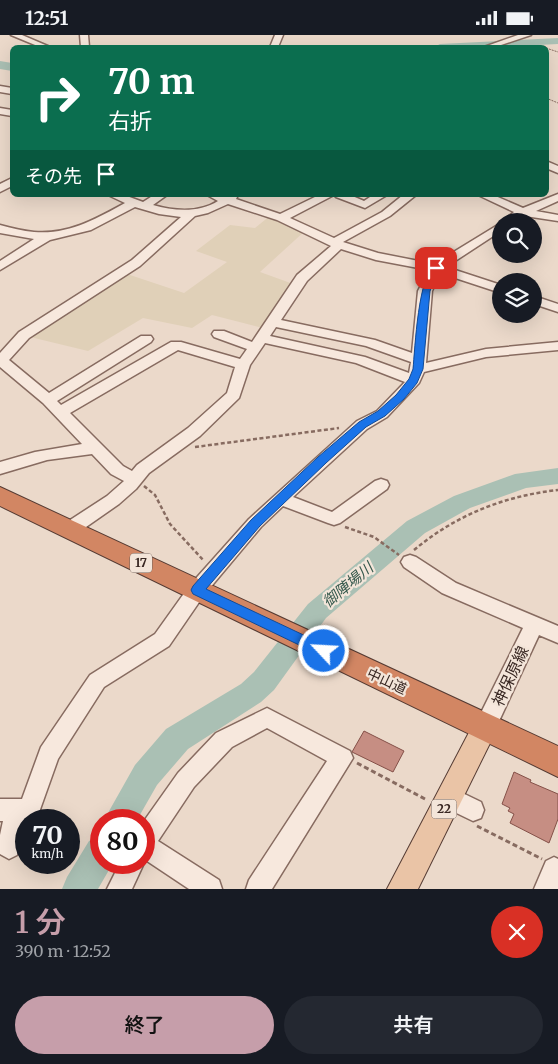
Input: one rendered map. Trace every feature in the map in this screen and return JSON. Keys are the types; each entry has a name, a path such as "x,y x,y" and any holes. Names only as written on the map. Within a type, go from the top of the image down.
{"highway":[{"name":"中山道","path":"0,496 70,529 206,581 282,630 558,762"}],"main road":[{"name":"22","path":"402,889 455,808 485,727"}],"street":[{"path":"15,35 41,45"},
{"path":"495,45 527,35"},
{"path":"119,197 139,205 190,215"},
{"path":"0,229 46,237 86,229 157,197"},
{"path":"134,480 117,470 48,400 0,361 24,335 136,263 190,215 218,207 232,197 337,244 376,256 436,268 492,286"},
{"path":"281,218 324,197"},
{"path":"345,197 365,205 378,197"},
{"path":"70,529 113,500 144,469 166,450 194,432 234,395 243,365 302,278 337,244 386,214 407,197"},
{"path":"488,197 523,213 558,197"},
{"path":"542,216 558,218"},
{"path":"9,847 8,811 29,810 50,755 97,681 162,640 206,581 255,523 362,425 382,413 400,397 417,370 426,291 436,268 492,232"},
{"path":"0,265 46,237"},
{"path":"542,303 558,308"},
{"path":"273,323 370,343 417,370"},
{"path":"219,334 259,343 417,370 486,353 558,346"},
{"path":"48,400 146,339"},
{"path":"60,412 176,345 243,365"},
{"path":"0,468 25,459 62,451 95,448"},
{"path":"282,499 334,519 382,485"},
{"path":"406,559 449,589 558,635"},
{"name":"神保原線","path":"485,727 534,625"},
{"path":"155,825 186,780 224,740 267,717 342,758 258,889"},
{"path":"155,852 210,889"},
{"path":"119,889 126,874"}],"path":[{"path":"166,450 278,438 362,425"},
{"path":"134,480 156,495 170,524 206,581"},
{"path":"334,519 335,523 374,537 406,559 427,538 453,521 519,496 558,490"},
{"path":"342,758 351,760 455,808 543,859 553,877"}],"shaded area":[{"path":"271,215 306,230 260,272 296,285 267,329 212,315 192,328 143,318 88,351 26,336 124,273 184,293 227,262 196,251 230,225 255,228"}],"building":[{"path":"364,731 404,751 393,772 352,752"},
{"path":"514,772 531,780 530,782 558,794 558,819 549,843 510,823 514,814 508,811 510,808 502,804"}],"waterway":[{"path":"479,45 558,41"},
{"path":"0,65 10,67"},
{"path":"0,109 10,110"},
{"name":"御陣場川","path":"126,809 146,775 177,739 251,693 264,681 317,611 416,527 462,502 523,480 558,476"},
{"name":"御陣場川","path":"79,889 90,870"}],"route":[{"path":"324,651 197,590 255,523 362,425 382,413 400,397 414,380 418,369 426,291 428,281 436,268"}]}
